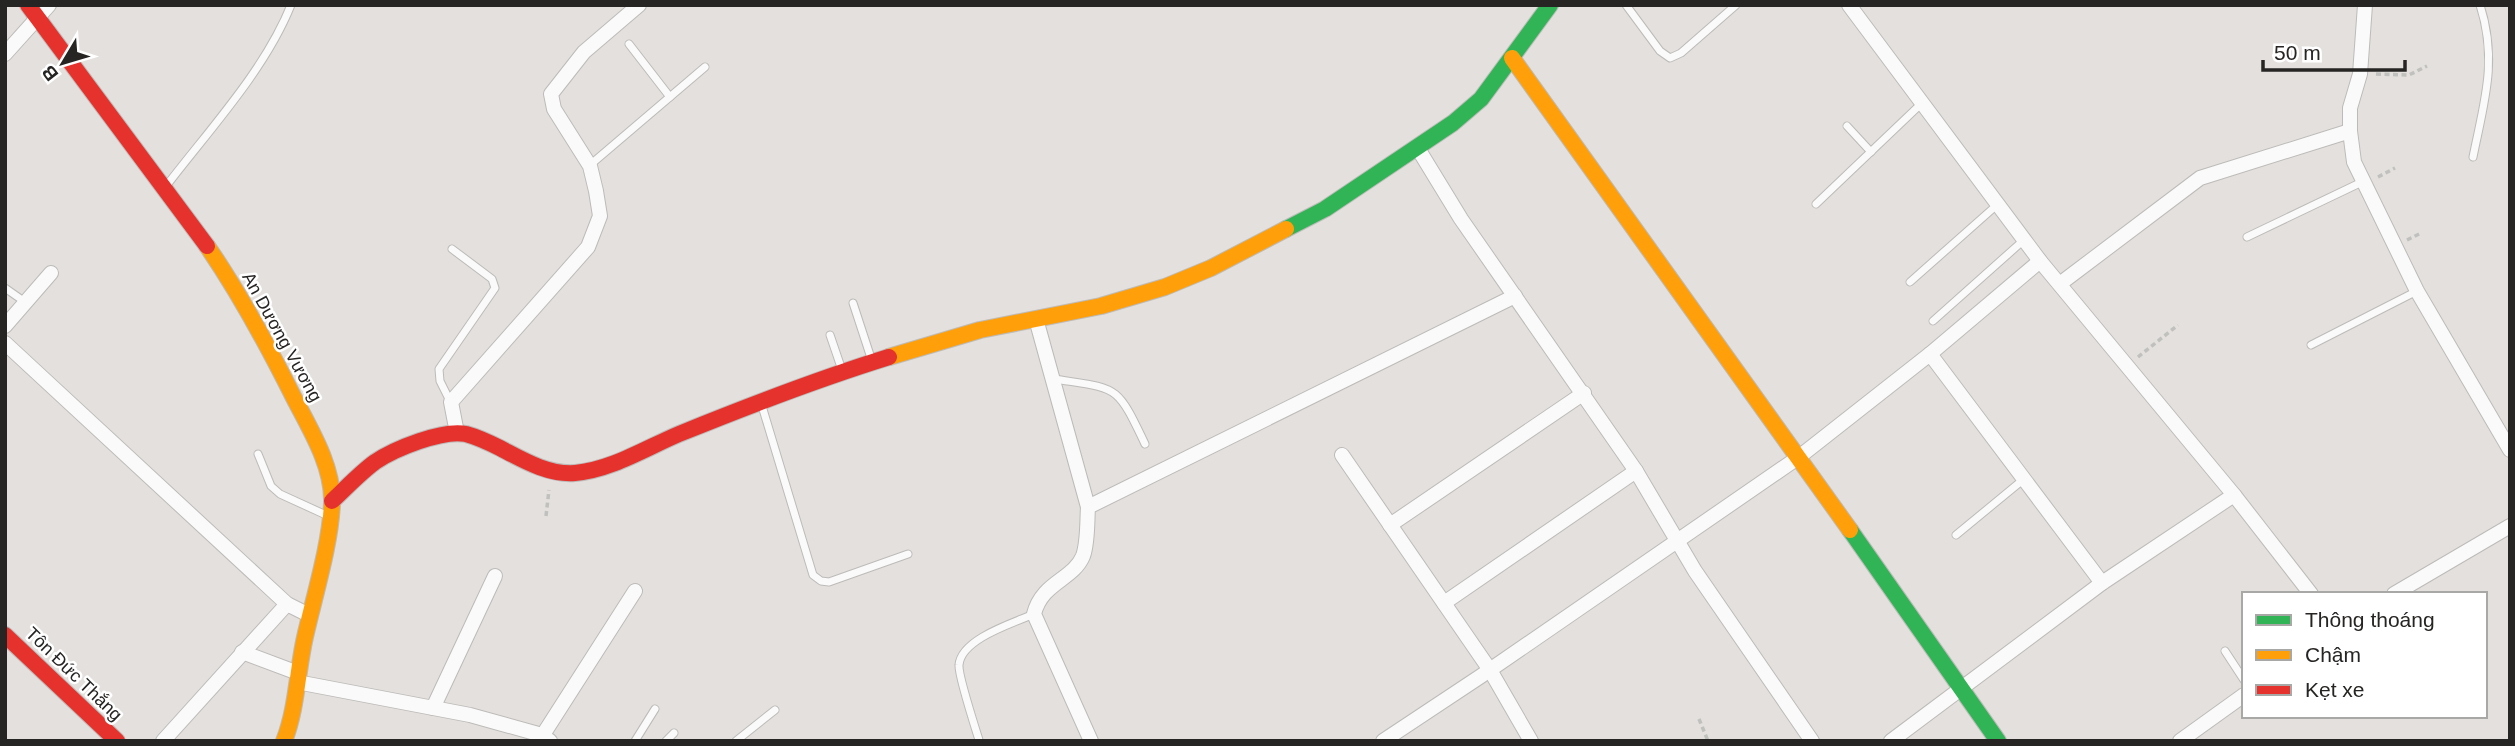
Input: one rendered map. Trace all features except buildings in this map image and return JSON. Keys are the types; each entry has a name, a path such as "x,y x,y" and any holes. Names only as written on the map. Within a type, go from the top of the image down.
{"street":[{"path":"5,54 33,12 49,5"},
{"path":"457,433 451,402 588,247 600,216 590,166 554,109 551,94 584,52 639,5"},
{"path":"331,509 375,462 391,453 443,434 457,433 483,440 524,462 551,470 570,473 594,471 842,371 980,330 1101,306 1165,287 1211,268 1325,209 1453,123 1481,99 1550,5"},
{"path":"1849,5 2040,261 2061,283 2234,495 2309,592"},
{"path":"2365,5 2360,74 2350,108 2354,162 2417,291 2510,450"},
{"name":"An Dương Vương","path":"33,12 226,274 273,356 316,441 327,471 331,509 297,677 292,721 284,741"},
{"path":"1512,58 1799,457 1998,741"},
{"path":"2061,283 2200,178 2350,131"},
{"path":"1417,147 1461,219 1584,393 1636,471 1677,542 1812,741"},
{"path":"1383,741 1799,457 1930,354 2040,261"},
{"path":"5,326 51,273"},
{"path":"1088,507 1515,296"},
{"path":"1036,319 1088,507 1083,555 1078,564 1046,590 1034,614 1091,741"},
{"path":"5,343 287,604 309,615"},
{"path":"1930,354 2102,583"},
{"path":"1390,525 1584,393"},
{"path":"1342,455 1490,670 1531,741"},
{"path":"1444,603 1636,471"},
{"path":"1891,741 2102,583 2234,495"},
{"path":"2397,592 2510,526"},
{"path":"433,708 495,576"},
{"path":"2293,592 2297,576"},
{"path":"242,652 297,677 470,715 544,739 635,591"},
{"path":"163,741 287,604"},
{"name":"Tôn Đức Thắng","path":"5,635 117,741"},
{"path":"2180,741 2242,696"}],"lane":[{"path":"164,189 264,58 280,32 291,5"},
{"path":"1626,5 1660,51 1670,58 1681,53 1736,5"},
{"path":"2473,157 2490,72 2487,25 2480,5"},
{"path":"629,44 670,97"},
{"path":"590,166 705,67"},
{"path":"1816,204 1923,103"},
{"path":"1847,125 1871,152"},
{"path":"2248,237 2362,182"},
{"path":"1910,282 1999,204"},
{"path":"1933,321 2026,239"},
{"path":"451,402 440,381 439,369 495,288 492,279 452,249"},
{"path":"5,288 25,303"},
{"path":"2311,345 2417,291"},
{"path":"853,303 872,362"},
{"path":"831,335 842,371"},
{"path":"1053,379 1116,392 1126,404 1145,444"},
{"path":"761,402 813,575 821,581 829,582 908,554"},
{"path":"258,454 271,485 280,494 331,509"},
{"path":"1956,535 2024,480"},
{"path":"979,740 958,665 966,649 992,631 1034,614"},
{"path":"2225,652 2242,677"},
{"path":"635,741 655,709"},
{"path":"736,741 775,710"},
{"path":"666,741 674,733"}],"path":[{"path":"2360,74 2409,75 2427,66"},
{"path":"2128,365 2178,325"},
{"path":"546,516 551,470"},
{"path":"1699,719 1707,741"}],"traffic: fast":[{"path":"1286,229 1325,209 1453,123 1481,99 1550,5"},
{"path":"1850,530 1998,741"}],"traffic: slow":[{"path":"1512,58 1850,530"},
{"path":"889,357 980,330 1101,306 1165,287 1211,268 1286,229"},
{"path":"207,246 274,359 307,422 329,475 331,518 305,637 292,716 284,741"}],"traffic: jam":[{"path":"28,5 207,246"},
{"path":"332,501 375,462 394,451 432,437 466,434 545,469 565,473 588,471 615,463 757,403 889,357"},
{"path":"5,635 117,741"}]}
